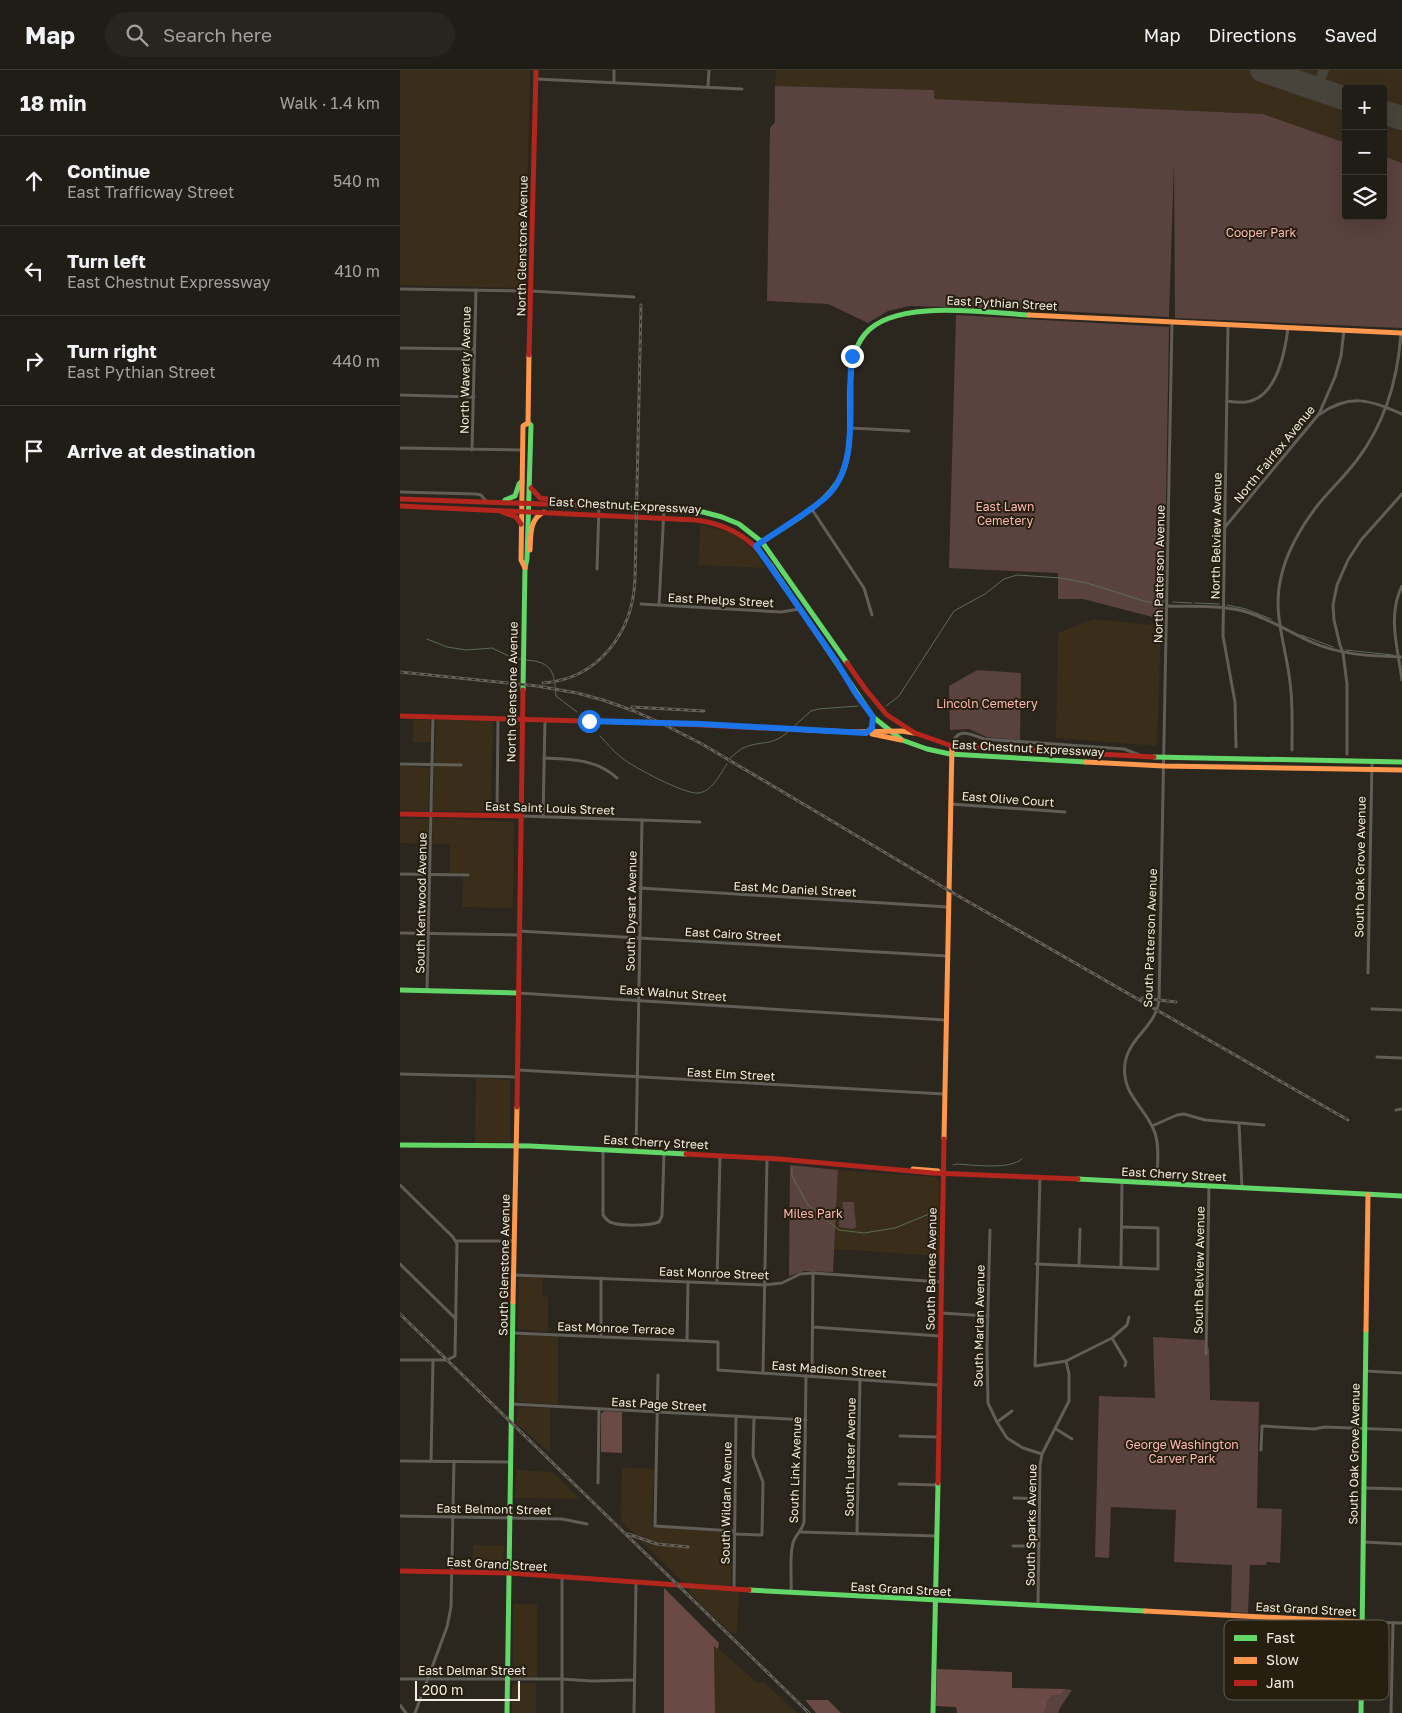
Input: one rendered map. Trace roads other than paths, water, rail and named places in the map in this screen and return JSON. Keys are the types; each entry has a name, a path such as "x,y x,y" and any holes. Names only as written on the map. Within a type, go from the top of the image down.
{"main road":[{"name":"North Glenstone Avenue","path":"520,816 525,568 530,485 531,425 528,423 536,70"},
{"name":"East Pythian Street","path":"756,546 825,498 835,487 848,455 852,356 861,340 877,322 898,314 934,310 1401,333"},
{"name":"North Glenstone Avenue","path":"525,568 521,560 521,528 524,426 528,423"},
{"path":"495,502 512,498 522,480"},
{"path":"530,485 533,493 543,499 592,503 600,506"},
{"name":"East Chestnut Expressway","path":"400,499 522,502 664,509 706,512 722,516 741,525 762,542 872,699 887,715 916,733 952,746 1164,758 1402,762"},
{"name":"East Chestnut Expressway","path":"400,506 529,510 664,517 716,522 735,531 756,546 873,717 902,740 927,749 950,754 1164,766 1402,770"},
{"path":"444,507 455,510 510,513 519,518 521,528"},
{"path":"527,559 535,517 539,513 547,511"},
{"path":"400,716 701,724 866,733 891,731 916,733"},
{"path":"866,733 872,728 873,717"},
{"path":"866,733 902,740"},
{"name":"South Barnes Avenue","path":"933,1713 950,754 952,746"},
{"name":"East Saint Louis Street","path":"400,814 520,816"},
{"name":"South Glenstone Avenue","path":"507,1713 520,816"},
{"name":"East Walnut Street","path":"400,990 518,993"},
{"name":"East Cherry Street","path":"400,1145 516,1146 664,1152 910,1170 1402,1196"},
{"name":"South Oak Grove Avenue","path":"1362,1620 1368,1195"},
{"name":"East Grand Street","path":"400,1571 509,1572 636,1584 1322,1620"},
{"name":"South Oak Grove Avenue","path":"1361,1700 1361,1713"}],"street":[{"path":"614,70 614,82"},
{"path":"708,87 709,70"},
{"path":"536,79 742,89"},
{"path":"400,288 634,297"},
{"name":"North Waverly Avenue","path":"472,450 476,290"},
{"name":"North Patterson Avenue","path":"1163,826 1172,322"},
{"name":"North Belview Avenue","path":"1228,325 1223,608 1224,646 1235,702 1236,747"},
{"path":"1226,402 1248,402 1258,398 1269,388 1282,359 1288,328"},
{"name":"North Fairfax Avenue","path":"1225,528 1319,414 1335,377 1341,356 1344,330"},
{"path":"1292,750 1290,681 1279,626 1277,604 1281,577 1290,551 1302,527 1373,438 1395,382 1400,354 1401,333"},
{"path":"400,348 475,349"},
{"path":"400,395 474,397"},
{"path":"1319,414 1333,405 1348,400 1366,401 1402,414"},
{"path":"1326,401 1333,405"},
{"path":"850,428 910,431"},
{"path":"400,448 523,450"},
{"path":"400,492 476,494 482,495 487,502"},
{"path":"1347,754 1347,684 1343,653 1334,620 1333,605 1337,585 1348,560 1361,540 1402,494"},
{"path":"597,569 600,506"},
{"path":"811,508 864,588 872,615"},
{"path":"659,605 664,509"},
{"path":"1402,586 1394,616 1395,634 1401,657 1402,680"},
{"name":"East Phelps Street","path":"641,604 781,612 800,609"},
{"path":"1167,606 1223,608 1245,612 1311,642 1343,653 1373,657 1401,657"},
{"name":"South Kentwood Avenue","path":"427,991 434,717"},
{"path":"497,816 498,719"},
{"path":"543,817 545,720"},
{"path":"952,746 953,738 958,734 964,733 984,740 1124,749 1144,757"},
{"path":"544,758 583,760 607,770 617,778"},
{"name":"South Oak Grove Avenue","path":"1368,973 1372,761"},
{"path":"400,764 461,765"},
{"name":"East Olive Court","path":"950,804 1065,812"},
{"name":"East Saint Louis Street","path":"520,816 700,822"},
{"name":"South Dysart Avenue","path":"636,1151 642,820"},
{"name":"South Patterson Avenue","path":"1157,1183 1157,1143 1152,1126 1134,1102 1128,1089 1125,1064 1127,1054 1133,1043 1146,1028 1157,1010 1160,972 1163,826"},
{"path":"400,874 468,875"},
{"name":"East Mc Daniel Street","path":"640,888 948,907"},
{"name":"East Cairo Street","path":"400,933 518,933 640,937 947,956"},
{"name":"East Walnut Street","path":"518,993 945,1020"},
{"path":"1372,1009 1402,1010"},
{"path":"1377,1057 1402,1058"},
{"name":"East Elm Street","path":"517,1070 944,1094"},
{"path":"400,1074 517,1077"},
{"path":"1396,1110 1402,1109"},
{"path":"1152,1126 1177,1115 1184,1114 1204,1120 1264,1125"},
{"path":"1239,1124 1242,1188"},
{"path":"603,1150 603,1215 614,1224 652,1225 659,1222 662,1216 664,1152"},
{"path":"717,1282 720,1156"},
{"path":"763,1373 767,1159"},
{"path":"1040,1177 1036,1264 1035,1366 1066,1361 1112,1338 1127,1325 1129,1317"},
{"path":"1121,1267 1122,1181"},
{"path":"400,1185 457,1241 514,1241"},
{"name":"South Belview Avenue","path":"1206,1354 1209,1186"},
{"path":"1036,1264 1158,1269 1158,1228 1122,1227"},
{"path":"1079,1265 1080,1229"},
{"name":"South Marlan Avenue","path":"990,1230 988,1403 1007,1438 1023,1448 1042,1454"},
{"path":"400,1360 447,1360 455,1356 457,1241"},
{"path":"400,1264 456,1319"},
{"path":"812,1376 813,1273"},
{"name":"East Monroe Street","path":"514,1275 764,1285 782,1283 800,1274 813,1273 941,1282"},
{"path":"601,1278 601,1336"},
{"path":"687,1340 688,1282"},
{"path":"940,1313 988,1316"},
{"path":"813,1327 939,1336"},
{"name":"East Monroe Terrace","path":"512,1333 718,1342 718,1370"},
{"path":"1112,1338 1126,1362 1125,1366"},
{"path":"431,1461 433,1360"},
{"name":"South Sparks Avenue","path":"1038,1606 1042,1454 1056,1430 1069,1401 1066,1361"},
{"name":"East Madison Street","path":"718,1370 938,1385"},
{"path":"1365,1371 1402,1373"},
{"path":"658,1375 655,1526 762,1535 763,1482 753,1456 754,1418"},
{"name":"South Link Avenue","path":"791,1592 792,1545 804,1522 806,1376"},
{"name":"South Luster Avenue","path":"857,1534 860,1379"},
{"name":"East Page Street","path":"512,1404 806,1420"},
{"path":"598,1483 599,1409"},
{"path":"997,1422 1012,1411"},
{"name":"South Wildan Avenue","path":"734,1589 736,1417"},
{"path":"1261,1450 1262,1426 1314,1429 1325,1426 1402,1430"},
{"path":"1056,1430 1072,1439"},
{"path":"900,1436 938,1437"},
{"path":"400,1461 511,1462"},
{"path":"415,1713 449,1620 453,1593 454,1462"},
{"path":"899,1484 937,1485"},
{"path":"1364,1488 1402,1489"},
{"path":"1014,1498 1040,1499"},
{"name":"East Belmont Street","path":"400,1516 562,1519 587,1524"},
{"path":"800,1532 937,1536"},
{"path":"1363,1542 1402,1544"},
{"path":"1014,1546 1039,1546"},
{"path":"562,1578 562,1713"},
{"path":"634,1713 636,1584"},
{"name":"East Grand Street","path":"1389,1623 1402,1623"},
{"path":"1391,1713 1393,1623"},
{"name":"East Delmar Street","path":"400,1679 634,1680"},
{"path":"400,1705 406,1713"}],"waterway":[{"path":"886,706 899,696 954,611 985,594 1004,579 1017,575 1061,578 1087,583 1147,602 1163,602"},
{"path":"1173,602 1192,603"},
{"path":"1195,603 1219,604"},
{"path":"1227,605 1246,609 1271,619"},
{"path":"1301,635 1333,647"},
{"path":"427,639 447,647 466,650 492,648 515,659 522,659"},
{"path":"1346,650 1393,655"},
{"path":"526,660 535,661 547,666 553,675 556,696 577,712"},
{"path":"792,728 811,711 858,706"},
{"path":"730,758 743,748 772,741 789,731"},
{"path":"600,736 616,753 628,762 660,780 692,792 703,792 711,786 727,764"},
{"path":"953,1165 1001,1166 1009,1165 1022,1159"},
{"path":"792,1168 792,1176 808,1205 839,1230 864,1233 895,1228 934,1212"}],"railway":[{"path":"543,683 563,680 581,673 596,662 620,634 628,617 633,599 641,305"},
{"path":"400,672 537,686 577,693 634,711 661,723 702,744 948,890 1348,1120"},
{"path":"632,707 704,711"},
{"path":"1142,998 1176,1002"},
{"path":"400,1314 809,1713"},
{"path":"628,1534 657,1544 688,1547"}],"park label":[{"name":"Cooper Park","path":"1261,232"},
{"name":"East Lawn Cemetery","path":"1005,513"},
{"name":"Lincoln Cemetery","path":"987,703"},
{"name":"Miles Park","path":"813,1213"},
{"name":"George Washington Carver Park","path":"1182,1451"}]}
